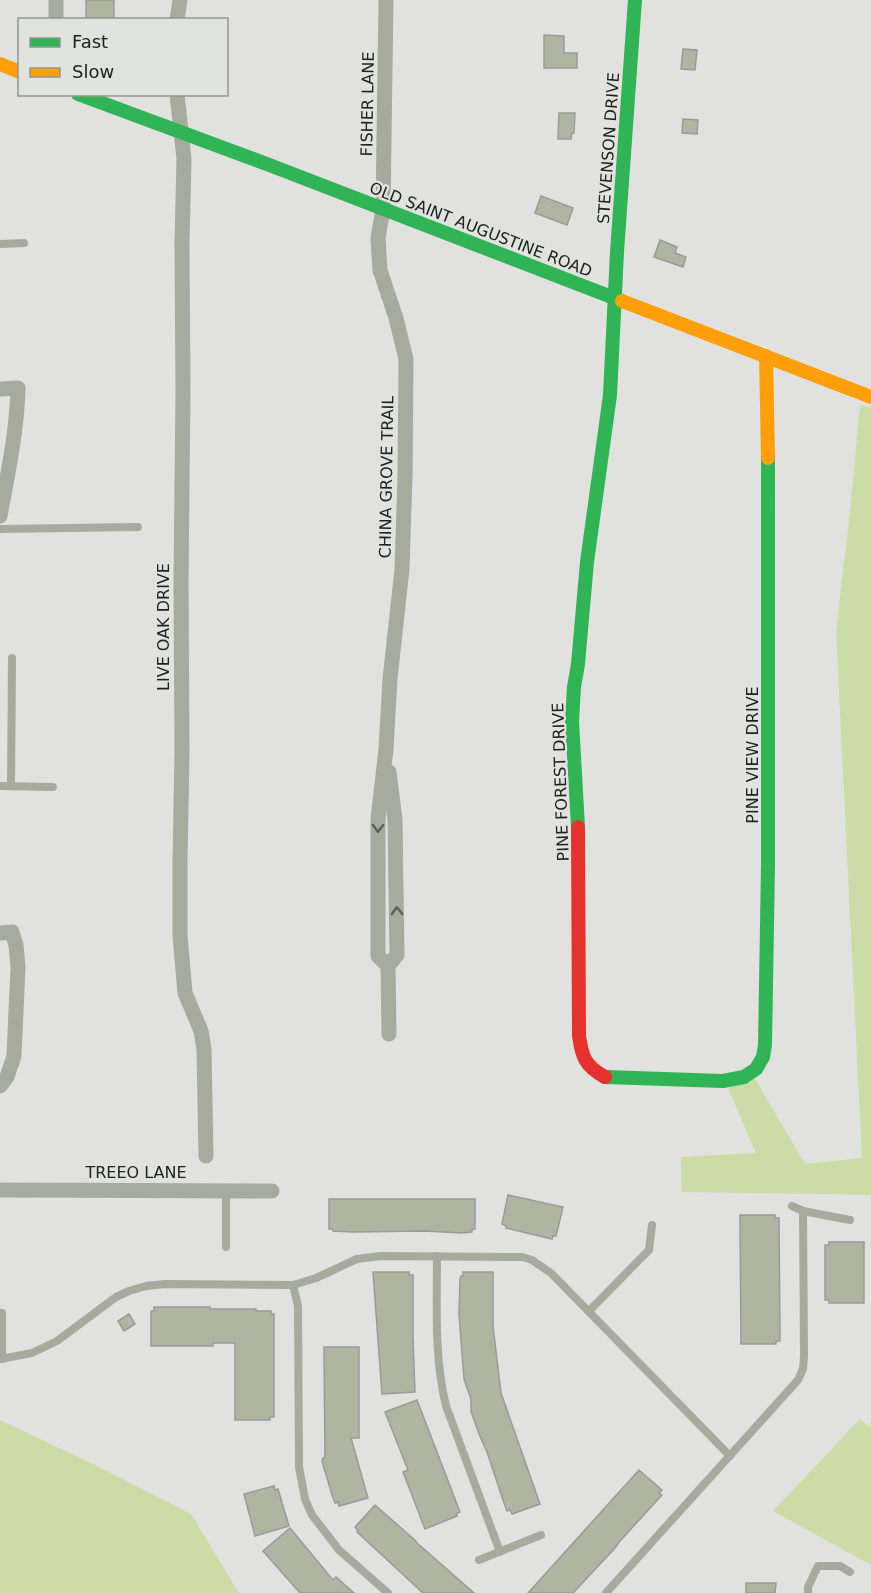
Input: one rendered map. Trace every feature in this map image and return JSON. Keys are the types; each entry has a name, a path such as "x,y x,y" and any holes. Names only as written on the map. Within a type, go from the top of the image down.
{"street":[{"path":"56,0 56,18"},
{"path":"177,18 180,0"},
{"name":"FISHER LANE","path":"383,209 386,0"},
{"name":"STEVENSON DRIVE","path":"616,298 617,252 635,0"},
{"path":"0,64 18,71"},
{"name":"OLD SAINT AUGUSTINE ROAD","path":"83,96 272,166 871,397"},
{"name":"LIVE OAK DRIVE","path":"177,96 184,159 180,936 185,993 201,1031 204,1050 206,1156"},
{"name":"CHINA GROVE TRAIL","path":"383,209 378,238 380,270 396,318 406,359 402,569 378,819 378,956 388,966 389,1034"},
{"name":"PINE FOREST DRIVE","path":"616,298 610,395 587,562 572,721 579,839 579,1036 581,1052 587,1066 605,1077 675,1080"},
{"name":"PINE VIEW DRIVE","path":"675,1080 723,1081 744,1077 756,1069 763,1057 765,1046 768,758 766,356"},
{"path":"0,388 18,388 12,448 0,516"},
{"path":"0,933 12,932 18,967 14,1056 7,1077 0,1086"},
{"name":"TREEO LANE","path":"0,1190 272,1191"}],"lane":[{"path":"0,244 24,243"},
{"path":"0,529 138,527"},
{"path":"11,786 12,658"},
{"path":"0,786 53,787"},
{"path":"226,1191 226,1247"},
{"path":"792,1206 850,1220"},
{"path":"606,1593 798,1380 803,1369 804,1357 803,1210"},
{"path":"589,1311 649,1250 652,1225"},
{"path":"0,1312 2,1312 1,1359 32,1353 57,1341 116,1298 146,1286 165,1284 293,1285 316,1278 357,1259 381,1256 522,1257 532,1260 551,1273 730,1456"},
{"path":"437,1256 438,1358 442,1389 446,1406 500,1552"},
{"path":"293,1285 298,1306 299,1467 305,1498 312,1515 339,1550 388,1593"},
{"path":"479,1560 541,1535"},
{"path":"808,1593 808,1587 818,1566 840,1566 850,1572"}],"green space":[{"path":"860,405 871,407 871,1195 682,1192 681,1157 756,1153 728,1088 754,1077 805,1164 862,1158 836,632"},
{"path":"860,1419 871,1428 871,1565 773,1511"},
{"path":"0,1420 191,1514 239,1593 0,1593"}],"building":[{"path":"86,0 114,0 114,18 86,18"},
{"path":"544,35 564,36 564,53 577,53 577,68 544,68"},
{"path":"683,49 697,50 695,70 681,69"},
{"path":"559,113 575,113 574,133 571,139 558,139"},
{"path":"683,119 698,120 697,134 682,133"},
{"path":"541,196 573,208 567,225 535,213"},
{"path":"660,240 677,247 675,253 686,257 683,267 654,257"},
{"path":"508,1195 563,1207 556,1236 552,1239 506,1228 502,1224"},
{"path":"329,1199 475,1199 475,1229 472,1229 472,1232 462,1233 333,1231 329,1229"},
{"path":"740,1215 775,1215 775,1218 779,1218 780,1341 776,1341 776,1344 741,1344"},
{"path":"829,1242 864,1242 864,1303 829,1303 829,1300 825,1300 825,1245 829,1245"},
{"path":"373,1272 409,1272 409,1275 413,1275 415,1392 382,1394"},
{"path":"463,1272 493,1272 493,1326 501,1393 540,1504 512,1514 510,1510 507,1511 479,1434 464,1379 459,1314 460,1279"},
{"path":"154,1307 210,1307 210,1309 271,1311 271,1314 274,1314 274,1417 270,1417 270,1420 235,1420 235,1343 213,1343 213,1346 151,1346 151,1311 154,1311"},
{"path":"129,1314 135,1324 124,1331 118,1321"},
{"path":"324,1347 359,1347 359,1438 351,1438 368,1498 339,1506 338,1502 335,1503 322,1461 325,1457"},
{"path":"417,1400 460,1512 456,1514 457,1516 425,1529 403,1472 408,1470 385,1412"},
{"path":"639,1470 662,1490 659,1493 662,1495 615,1548 573,1593 528,1593"},
{"path":"274,1486 275,1490 278,1489 289,1526 255,1536 244,1494"},
{"path":"375,1505 474,1593 423,1593 357,1532 355,1527"},
{"path":"290,1528 333,1580 336,1577 354,1593 300,1593 263,1551"},
{"path":"746,1583 776,1583 775,1593 746,1593"}],"traffic: fast":[{"path":"578,827 572,721 574,687 587,562 610,395 617,252 635,0"},
{"path":"83,96 622,301"},
{"path":"605,1077 723,1081 744,1077 756,1069 763,1057 768,865 768,458"}],"traffic: slow":[{"path":"0,64 18,71"},
{"path":"622,301 871,397"},
{"path":"766,356 768,458"}],"traffic: jam":[{"path":"578,827 579,1036 589,1065 605,1077"}]}
